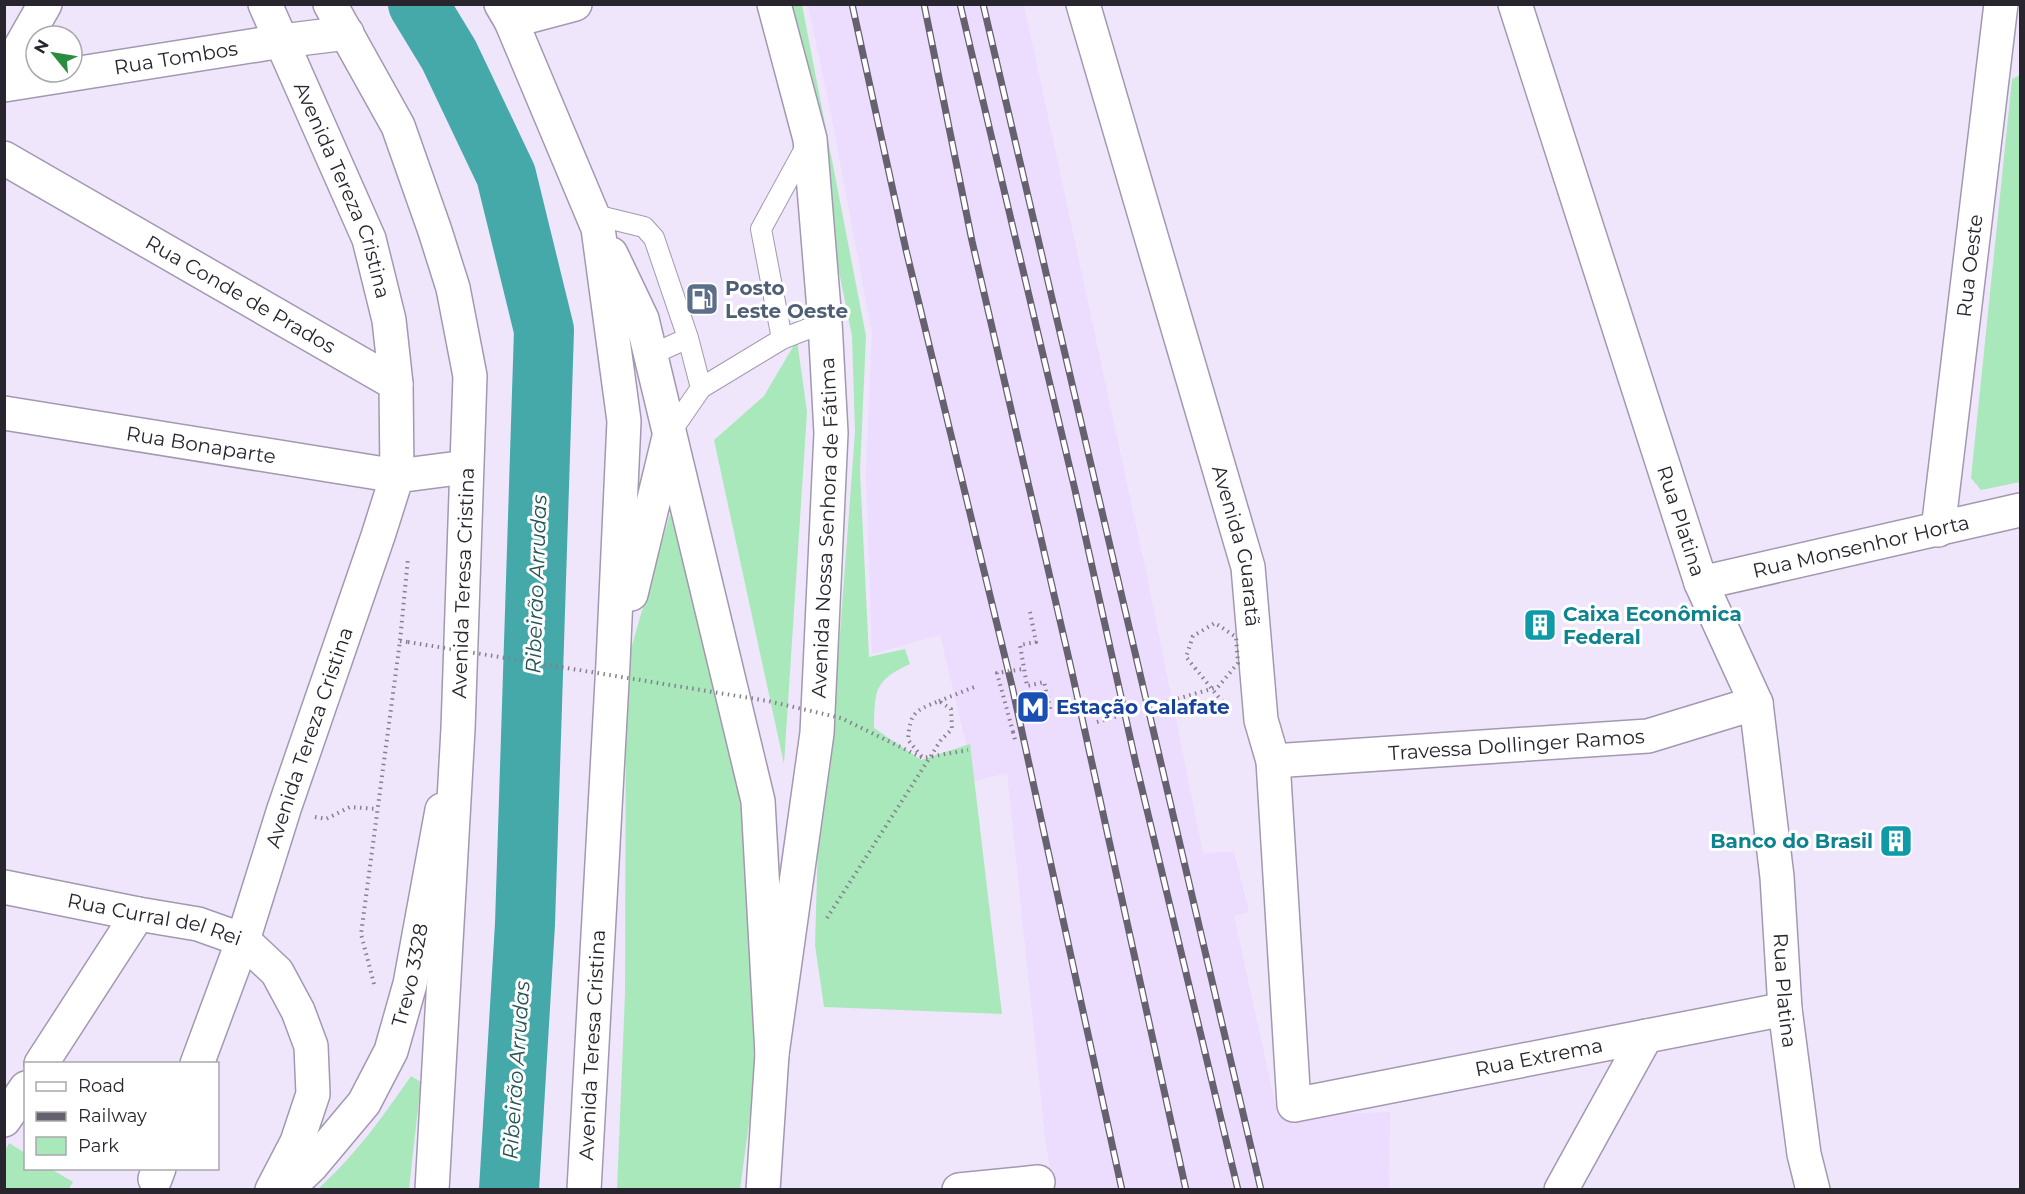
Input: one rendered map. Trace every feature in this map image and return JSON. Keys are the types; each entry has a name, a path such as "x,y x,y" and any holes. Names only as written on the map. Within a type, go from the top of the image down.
{"main road":[{"path":"4,76 45,4"},
{"name":"Avenida Tereza Cristina","path":"265,4 369,239 389,320 396,384"},
{"name":"Avenida Teresa Cristina","path":"330,4 398,126 453,288 470,376 458,729 432,1190"},
{"path":"506,13 574,4"},
{"name":"Avenida Nossa Senhora de Fátima","path":"772,1054 817,733 831,433 825,322 810,139 774,4"},
{"name":"Avenida Guaratã","path":"1083,4 1248,567 1261,720 1273,761 1294,1105"},
{"name":"Rua Platina","path":"1515,4 1701,583 1756,704 1777,877 1785,1009 1804,1154 1812,1190"},
{"name":"Rua Oeste","path":"1938,530 2001,4"},
{"name":"Avenida Teresa Cristina","path":"506,13 597,222 624,421 614,663 584,1190"},
{"name":"Rua Tombos","path":"4,85 282,41 347,33"},
{"name":"Rua Conde de Prados","path":"4,158 396,384"},
{"path":"597,222 642,319 758,801 772,1054 764,1190"},
{"path":"396,384 397,476 466,467"},
{"name":"Rua Bonaparte","path":"4,413 397,476"},
{"path":"614,663 670,433"},
{"name":"Avenida Tereza Cristina","path":"198,1062 243,940 284,809 397,476"},
{"name":"Rua Monsenhor Horta","path":"1701,583 2020,510"},
{"name":"Travessa Dollinger Ramos","path":"1273,761 1648,736 1756,704"},
{"name":"Trevo 3328","path":"286,1190 312,1165 364,1102 391,1051 410,984 458,729"},
{"name":"Rua Curral del Rei","path":"4,887 198,924 243,940 277,972 297,1011 311,1046 313,1094 297,1142 272,1190"},
{"path":"42,1062 138,914"},
{"name":"Rua Extrema","path":"1294,1105 1785,1009"},
{"path":"1561,1190 1646,1036"},
{"path":"4,1120 24,1091"},
{"path":"959,1190 1038,1182"}],"lane":[{"path":"782,339 760,229 810,139"},
{"path":"597,222 644,227 654,238 688,338 700,388"},
{"path":"670,433 700,388 782,339 825,322"},
{"path":"651,355 688,338"}],"path":[{"path":"361,934 408,555"},
{"path":"1030,612 1036,642 1020,645 1023,669 1027,686 1044,681 1051,712"},
{"path":"1097,722 1218,687 1238,663 1236,638 1215,623 1193,636 1186,657 1195,668"},
{"path":"399,641 778,704 841,718 923,758 968,750"},
{"path":"1015,740 998,673 1023,669"},
{"path":"923,758 908,740 910,721 920,709 977,686"},
{"path":"788,938 820,928 941,741 952,729 951,709 939,701"},
{"path":"350,807 377,809"}],"shaded area":[{"path":"808,5 1024,5 1148,581 1203,853 1234,852 1249,912 1234,916 1278,1116 1390,1112 1389,1189 1053,1189 1045,1138 1007,773 975,781 940,635 872,654 866,473 872,333"}],"green space":[{"path":"785,5 802,5 866,336 860,471 869,657 905,649 910,664 889,676 878,689 874,728 921,760 970,744 1002,1014 824,1007 815,945 819,806 836,687 855,432 852,336"},
{"path":"2020,75 2020,482 1981,490 1971,478 2012,79"},
{"path":"797,340 807,412 784,764 714,440 764,396"},
{"path":"670,514 691,566 745,799 759,1051 740,1189 617,1190 625,993 626,666"},
{"path":"411,1076 421,1082 409,1189 318,1189 357,1149"},
{"path":"9,1143 24,1152 24,1170 53,1170 73,1182 69,1189 5,1189 5,1151"}],"waterway":[{"name":"Ribeirão Arrudas","path":"418,4 449,55 506,175 544,330 525,924 509,1190"}],"railway":[{"path":"852,4 906,250 1012,686 1122,1190"},
{"path":"924,4 972,241 1071,668 1186,1190"},
{"path":"960,4 1075,490 1136,764 1238,1190"},
{"path":"983,4 1261,1190"}],"place":[{"name":"Posto Leste Oeste","path":"702,299"},
{"name":"Caixa Econômica Federal","path":"1540,625"},
{"name":"Estação Calafate","path":"1033,707"},
{"name":"Banco do Brasil","path":"1896,841"}]}
